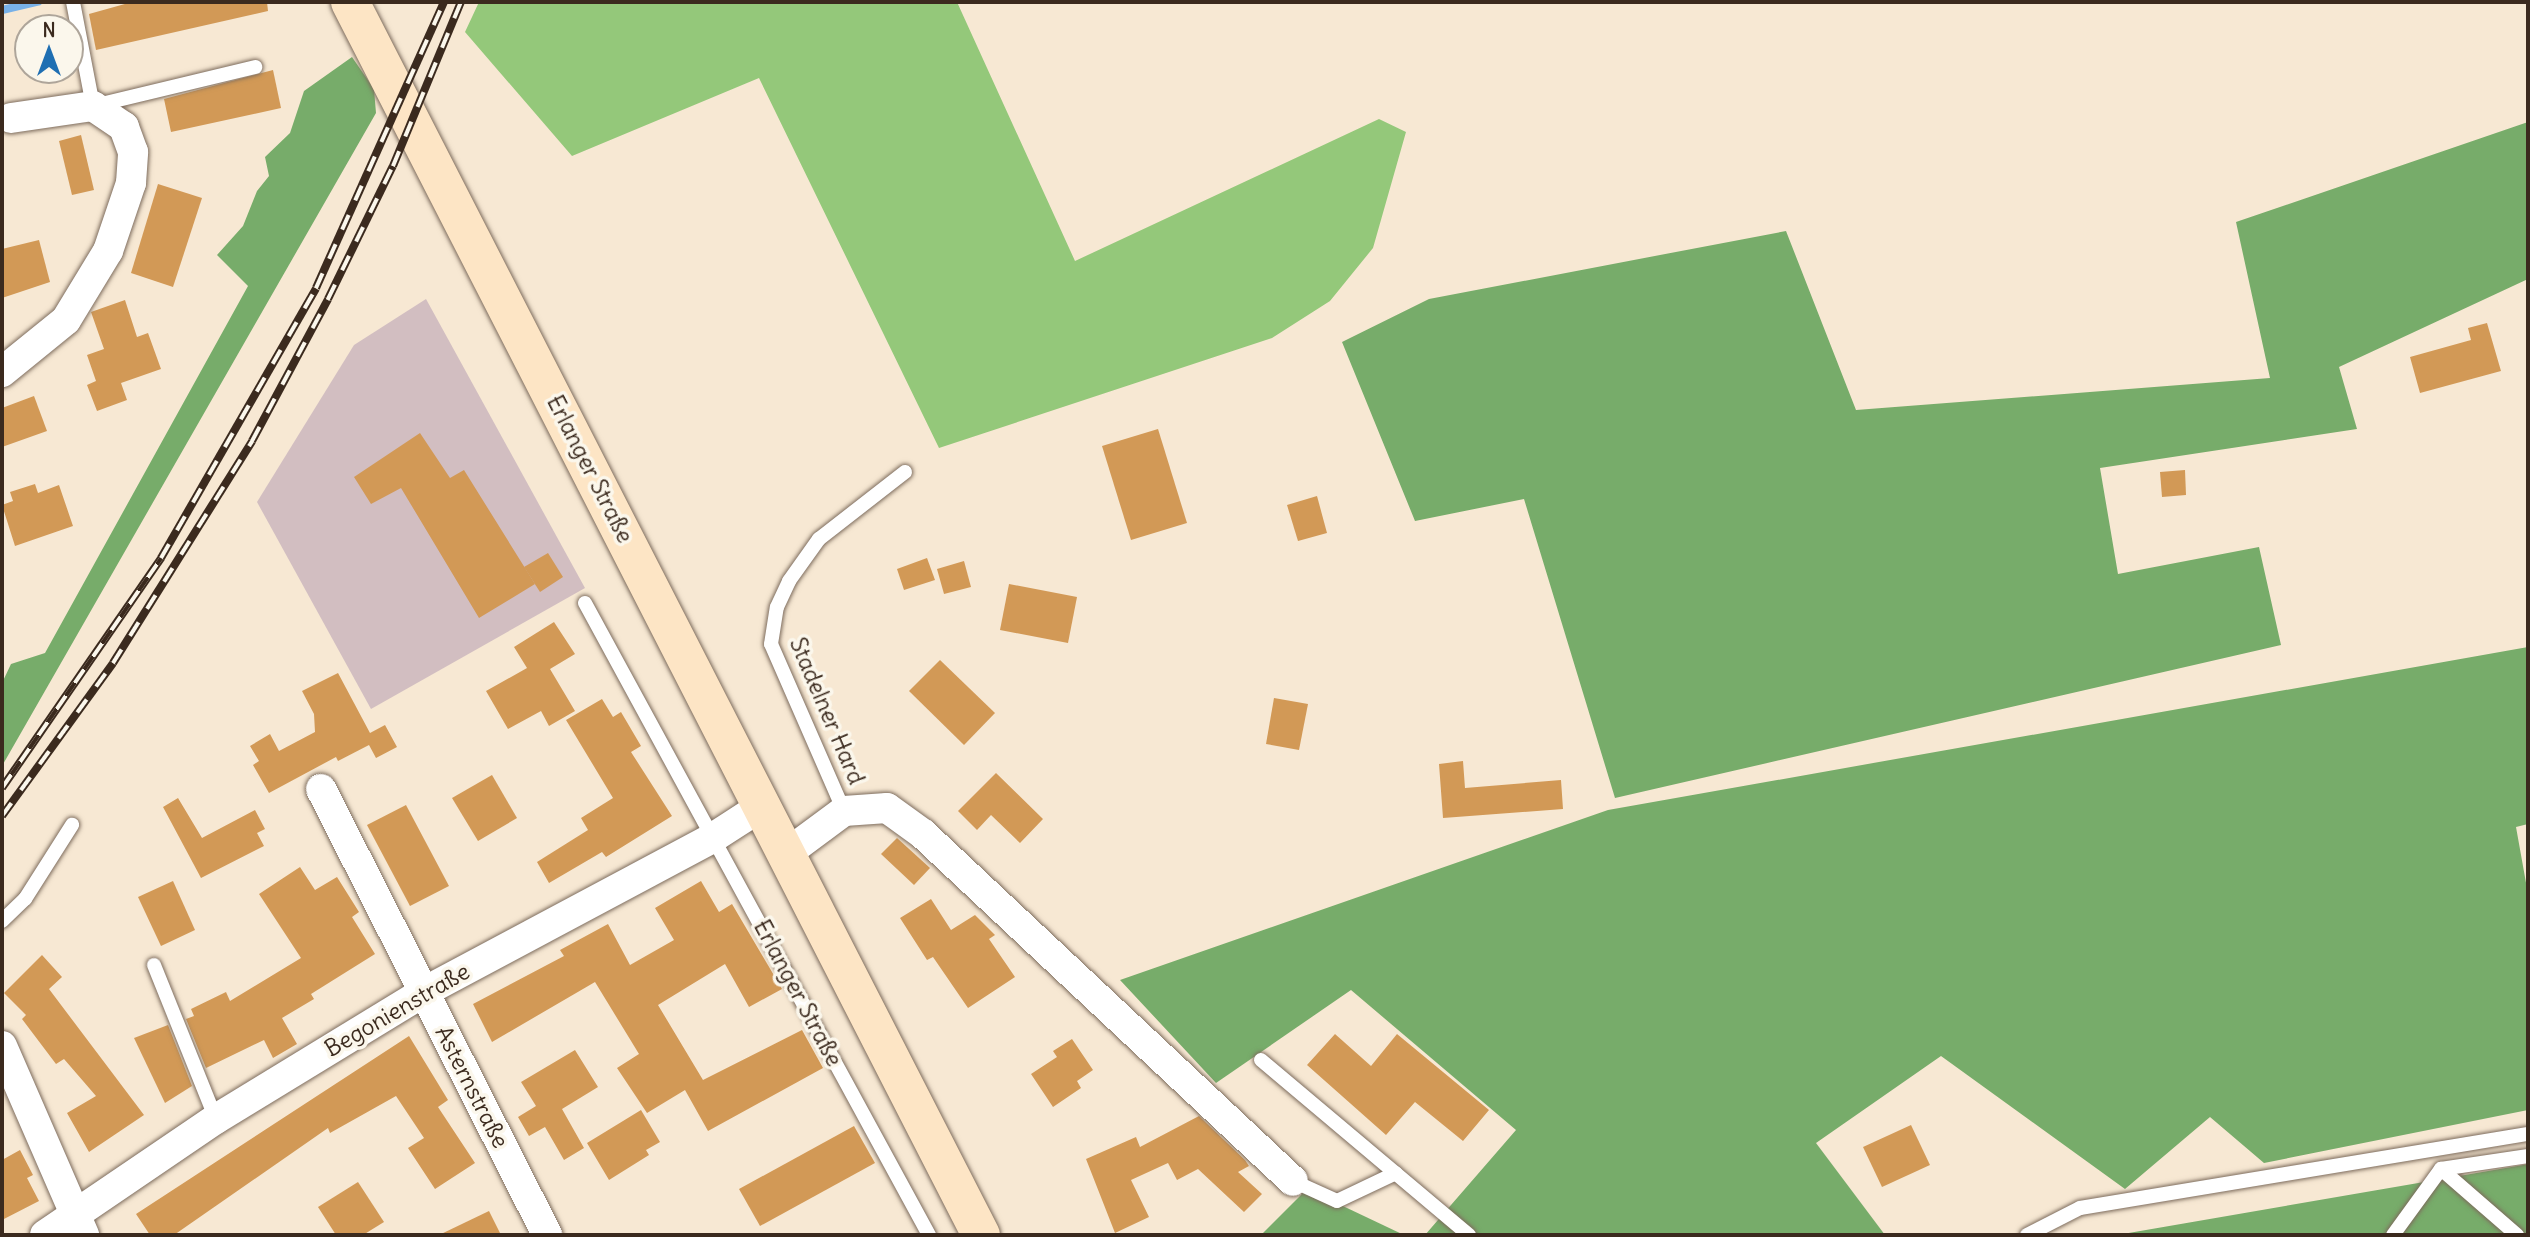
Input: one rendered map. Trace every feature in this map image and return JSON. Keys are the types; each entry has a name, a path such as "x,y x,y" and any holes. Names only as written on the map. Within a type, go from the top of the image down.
{"main road":[{"name":"Erlanger Straße","path":"351,2 981,1235"}],"street":[{"path":"2,372 66,320 108,251 131,183 133,152 124,127 93,106 11,118"},
{"name":"Asternstraße","path":"321,789 547,1235"},
{"name":"Begonienstraße","path":"45,1235 80,1227 216,1119 424,992 714,837 762,806"},
{"path":"786,854 844,811 887,808 923,834 1293,1181"},
{"path":"2,1046 80,1227"}],"lane":[{"path":"73,2 93,106 255,67"},
{"name":"Stadelner Hard","path":"844,811 771,644 775,619 789,581 818,539 905,472"},
{"name":"Erlanger Straße","path":"585,603 929,1235"},
{"path":"2,921 25,898 72,825"},
{"path":"154,965 216,1119"},
{"path":"1261,1060 1469,1235"},
{"path":"2027,1235 2080,1208 2528,1134"},
{"path":"2393,1235 2441,1169 2528,1156"},
{"path":"2441,1169 2517,1235"},
{"path":"1293,1181 1337,1201 1396,1173"}],"shaded area":[{"path":"426,299 585,588 371,709 257,502 354,345"}],"green space":[{"path":"479,2 957,2 1075,261 1379,119 1406,132 1373,248 1330,301 1272,338 939,448 759,78 572,156 465,32"},
{"path":"352,57 374,89 376,113 2,766 2,683 11,664 45,653 248,286 217,255 243,226 257,191 269,176 265,157 290,133 304,91"},
{"path":"2528,122 2528,279 2339,367 2357,429 2100,468 2118,574 2259,547 2281,645 1615,798 1524,499 1415,521 1342,342 1429,299 1786,231 1856,410 2270,378 2236,222"},
{"path":"2528,647 2528,824 2516,827 2528,894 2528,1110 2264,1163 2210,1117 2125,1189 1941,1056 1816,1143 1885,1235 1425,1235 1516,1130 1351,990 1216,1083 1120,980 1608,810"},
{"path":"2528,1164 2528,1235 2117,1235 2523,1165"},
{"path":"1307,1189 1404,1235 1261,1235"}],"building":[{"path":"132,2 267,2 268,11 96,50 89,14"},
{"path":"273,70 281,108 171,132 164,99"},
{"path":"81,135 94,190 72,195 59,141"},
{"path":"158,184 202,198 173,287 131,273"},
{"path":"39,240 50,282 2,298 2,249"},
{"path":"125,300 137,337 148,333 161,369 121,383 127,400 97,411 87,385 96,381 87,355 104,349 91,312"},
{"path":"2487,323 2501,371 2420,393 2410,357 2471,340 2468,328"},
{"path":"34,396 47,431 2,447 2,408"},
{"path":"1158,429 1187,523 1131,540 1102,446"},
{"path":"420,433 450,478 464,470 535,584 479,618 401,488 371,504 354,477"},
{"path":"2185,470 2186,495 2162,497 2160,472"},
{"path":"35,484 38,493 59,485 73,526 15,546 2,505 13,501 10,492"},
{"path":"1317,496 1327,533 1298,541 1287,505"},
{"path":"548,553 563,577 540,592 524,567"},
{"path":"927,558 935,580 904,590 897,569"},
{"path":"964,561 971,587 944,594 937,569"},
{"path":"1009,584 1077,597 1068,643 1000,630"},
{"path":"554,622 575,654 550,669 575,711 549,726 541,711 508,729 486,691 527,668 514,647"},
{"path":"940,660 995,713 964,745 909,691"},
{"path":"338,673 370,733 385,725 397,747 376,758 369,745 338,761 336,757 269,793 253,765 259,761 250,746 270,734 279,751 315,732 314,714 302,691"},
{"path":"1274,698 1308,704 1299,750 1266,744"},
{"path":"602,699 613,717 621,712 641,746 631,752 672,816 606,857 602,852 549,883 537,862 588,830 581,818 613,798 566,720"},
{"path":"1463,761 1465,788 1561,780 1563,809 1443,818 1439,764"},
{"path":"996,773 1043,819 1020,843 991,815 977,830 958,811"},
{"path":"492,775 517,818 478,841 452,798"},
{"path":"178,798 202,838 255,810 265,829 257,833 264,846 201,878 163,807"},
{"path":"406,805 449,886 410,906 367,825"},
{"path":"897,838 930,868 914,885 881,854"},
{"path":"300,867 315,890 337,877 359,912 352,917 375,954 311,994 314,999 282,1018 297,1044 273,1058 264,1040 206,1068 186,1019 194,1016 191,1009 226,992 230,1001 301,958 259,894"},
{"path":"173,881 195,930 161,946 138,897"},
{"path":"701,881 719,912 732,904 782,989 749,1007 725,964 658,1005 703,1080 802,1030 823,1068 708,1131 685,1090 647,1113 617,1068 639,1054 595,982 492,1042 473,1004 564,956 560,950 608,924 630,965 674,940 655,908"},
{"path":"931,899 951,930 975,915 995,935 989,939 1015,977 968,1008 933,957 927,960 900,918"},
{"path":"42,955 62,977 49,989 144,1115 89,1152 67,1113 96,1096 64,1059 56,1064 22,1019 26,1015 4,993"},
{"path":"168,1025 192,1086 165,1103 134,1038"},
{"path":"1335,1034 1371,1066 1397,1034 1489,1110 1463,1141 1415,1102 1386,1135 1307,1065"},
{"path":"409,1036 448,1100 438,1107 475,1163 435,1189 408,1148 424,1138 396,1096 330,1133 328,1128 174,1235 150,1235 136,1214"},
{"path":"1072,1039 1093,1070 1077,1081 1081,1088 1053,1107 1031,1074 1057,1057 1053,1051"},
{"path":"575,1050 598,1087 562,1109 584,1148 564,1160 545,1127 529,1136 518,1117 536,1106 521,1082"},
{"path":"641,1110 660,1142 646,1150 649,1155 609,1180 587,1143"},
{"path":"1199,1116 1245,1160 1249,1166 1238,1172 1262,1194 1244,1212 1198,1169 1177,1180 1168,1163 1131,1180 1149,1217 1115,1233 1086,1159 1136,1137 1140,1147"},
{"path":"1911,1125 1930,1165 1882,1187 1863,1147"},
{"path":"854,1126 875,1163 760,1226 739,1189"},
{"path":"20,1150 33,1175 27,1178 39,1201 2,1220 2,1160"},
{"path":"358,1182 384,1222 363,1235 336,1235 318,1207"},
{"path":"489,1211 501,1235 439,1235"}],"waterway":[{"path":"2,10 38,2"}],"railway":[{"path":"2,788 161,558 316,288 444,2"},
{"path":"2,816 113,663 252,441 328,299 393,166 461,2"}]}
